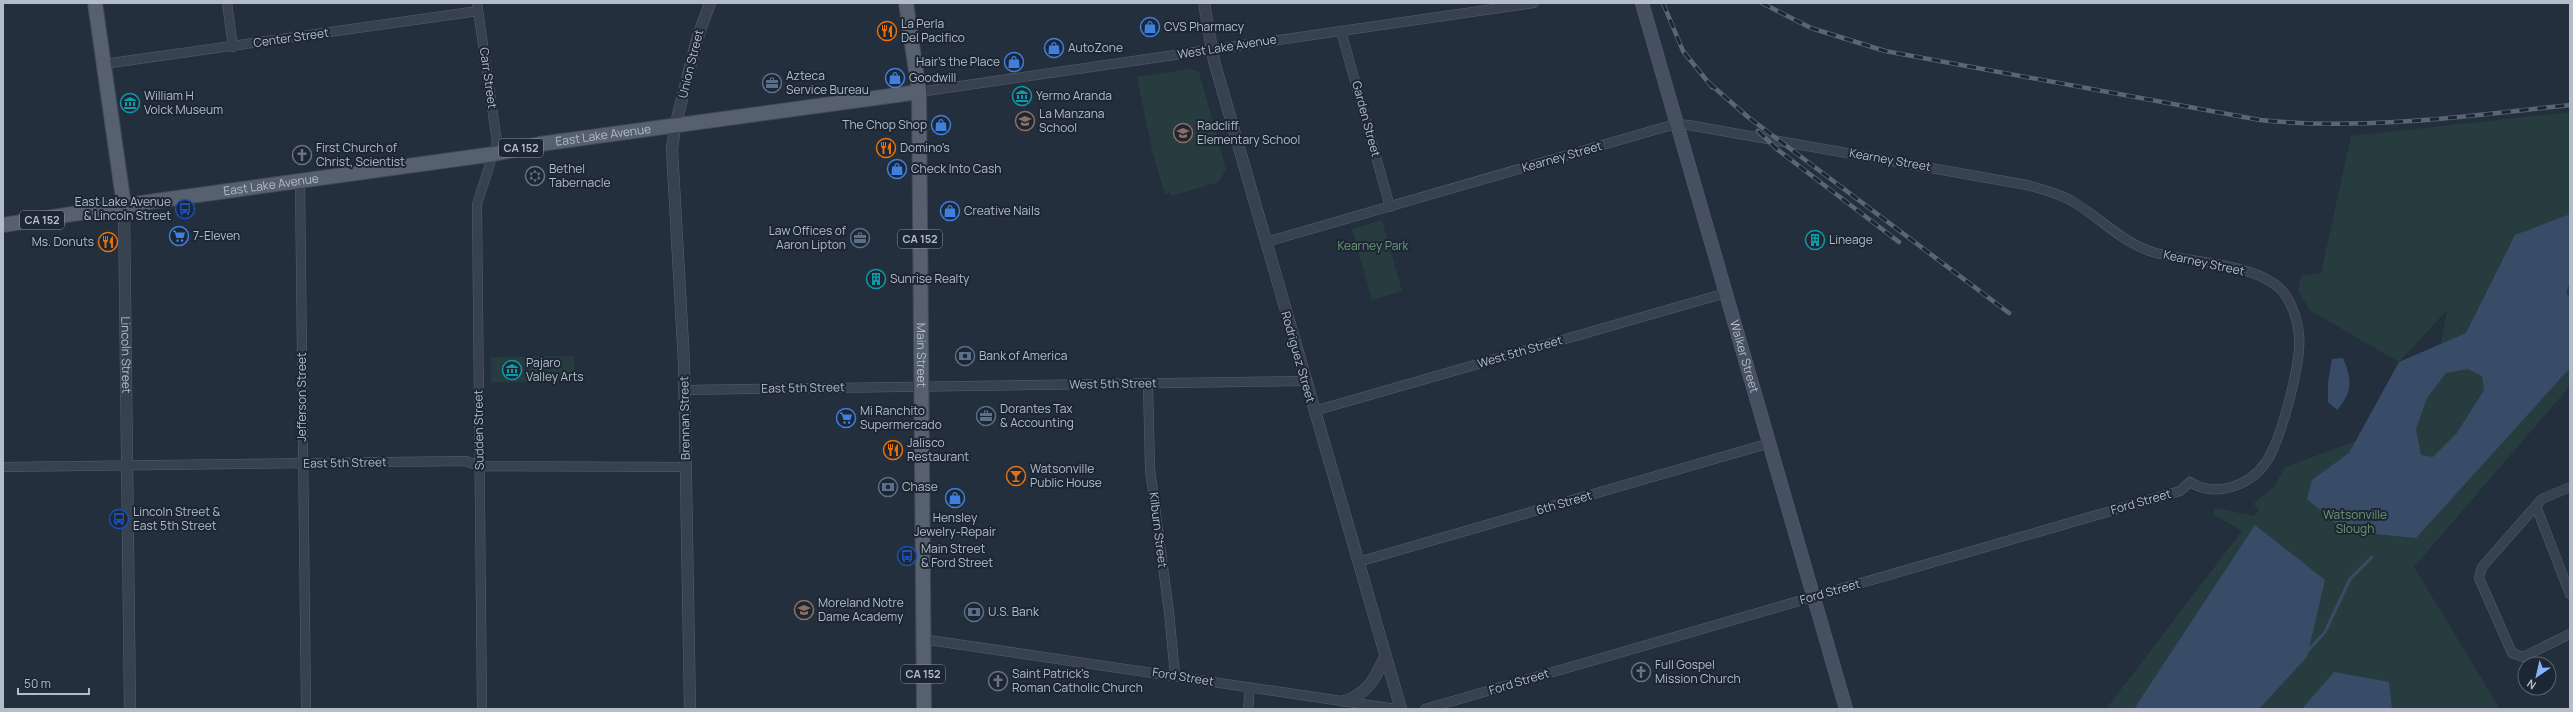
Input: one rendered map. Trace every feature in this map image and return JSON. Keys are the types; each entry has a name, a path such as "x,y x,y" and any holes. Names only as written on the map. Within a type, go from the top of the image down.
{"main road":[{"name":"Lincoln Street","path":"95,3 124,206"},
{"name":"Main Street","path":"906,3 919,92 922,386 922,639 924,709"},
{"name":"Walker Street","path":"1642,3 1846,709"},
{"name":"East Lake Avenue","path":"3,225 124,206 494,154 540,144 676,127 919,92"}],"street":[{"path":"227,3 233,47"},
{"name":"Union Street","path":"676,127 702,22 709,3"},
{"name":"Rodriguez Street","path":"1204,3 1211,50 1305,381 1401,709"},
{"name":"West Lake Avenue","path":"919,92 1534,3"},
{"name":"Center Street","path":"104,64 233,47 477,7"},
{"name":"Carr Street","path":"477,7 496,140 494,154"},
{"name":"Garden Street","path":"1341,30 1390,207"},
{"name":"Kearney Street","path":"1266,242 1676,124 1764,136 2027,185 2071,200 2118,235 2148,250 2169,257 2244,271 2274,283 2289,300 2296,317 2300,336 2298,359 2279,431 2267,460 2256,474 2232,487"},
{"name":"Brennan Street","path":"676,127 672,149 685,390 690,709"},
{"name":"Sudden Street","path":"482,709 476,204 494,154"},
{"name":"Jefferson Street","path":"300,181 302,463 306,709"},
{"name":"Lincoln Street","path":"124,206 129,465 130,709"},
{"name":"West 5th Street","path":"1314,411 1726,293"},
{"name":"West 5th Street","path":"922,386 1305,381"},
{"name":"Kilburn Street","path":"1148,384 1150,469 1169,612 1175,675"},
{"name":"East 5th Street","path":"685,390 922,386"},
{"name":"6th Street","path":"1358,562 1770,444"},
{"name":"East 5th Street","path":"3,467 466,461 479,466 686,467"},
{"name":"Ford Street","path":"1425,709 2180,491 2190,482 2203,490 2232,487"},
{"path":"2570,487 2542,499 2482,567 2479,578 2512,653 2523,656 2570,634"},
{"path":"2536,506 2570,594"},
{"name":"Ford Street","path":"922,639 1175,675 1396,709"},
{"path":"1345,701 1361,695 1370,686 1385,657"},
{"path":"1248,709 1250,687"}],"green space":[{"path":"1190,69 1199,72 1226,169 1219,182 1171,196 1170,192 1165,194 1152,150 1137,77"},
{"path":"2570,112 2570,214 2567,215 2570,215 2570,386 2414,567 2500,709 2106,709 2242,531 2213,514 2215,508 2254,516 2259,509 2253,504 2274,487 2285,467 2367,437 2399,398 2432,394 2447,310 2399,362 2311,311 2298,292 2301,276 2321,273 2351,136"},
{"name":"Kearney Park","path":"1382,220 1402,291 1372,300 1352,229"},
{"path":"574,356 575,382 491,382 491,357"}],"water":[{"path":"2570,214 2570,283 2566,292 2570,299 2570,368 2416,538 2345,531 2307,499 2312,480 2349,453 2399,362 2466,333 2515,235","holes":["2468,369 2482,376 2484,390 2457,433 2433,457 2421,455 2416,429 2427,398 2446,373"]},
{"path":"2343,358 2348,373 2349,385 2346,397 2337,410 2328,402 2328,382 2332,359"},
{"path":"2255,525 2325,580 2307,657 2259,709 2134,709"},
{"path":"2334,672 2389,682 2392,709 2302,709"}],"waterway":[{"name":"Watsonville Slough","path":"2305,654 2325,632 2350,579 2372,557"}],"railway":[{"path":"1663,3 1683,51 1712,87"},
{"path":"1762,3 1811,28 1885,51 2260,120 2337,124 2376,123 2415,121 2570,105"},
{"path":"1709,83 1748,117 2009,313"},
{"path":"1758,131 1778,150 1899,242"}],"place":[{"name":"CVS Pharmacy","path":"1150,27"},
{"name":"La Perla Del Pacifico","path":"887,31"},
{"name":"AutoZone","path":"1054,48"},
{"name":"Hair’s the Place","path":"1014,62"},
{"name":"Goodwill","path":"895,78"},
{"name":"Azteca Service Bureau","path":"772,83"},
{"name":"Yermo Aranda","path":"1022,96"},
{"name":"William H Volck Museum","path":"130,103"},
{"name":"La Manzana School","path":"1025,121"},
{"name":"The Chop Shop","path":"941,125"},
{"name":"Radcliff Elementary School","path":"1183,133"},
{"name":"Domino's","path":"886,148"},
{"name":"First Church of Christ, Scientist","path":"302,155"},
{"name":"Check Into Cash","path":"897,169"},
{"name":"Bethel Tabernacle","path":"535,176"},
{"name":"East Lake Avenue & Lincoln Street","path":"185,209"},
{"name":"Creative Nails","path":"950,211"},
{"name":"7-Eleven","path":"179,236"},
{"name":"Law Offices of Aaron Lipton","path":"860,238"},
{"name":"Lineage","path":"1815,240"},
{"name":"Ms. Donuts","path":"108,242"},
{"name":"Sunrise Realty","path":"876,279"},
{"name":"Bank of America","path":"965,356"},
{"name":"Pajaro Valley Arts","path":"512,370"},
{"name":"Dorantes Tax & Accounting","path":"986,416"},
{"name":"Mi Ranchito Supermercado","path":"846,418"},
{"name":"Jalisco Restaurant","path":"893,450"},
{"name":"Watsonville Public House","path":"1016,476"},
{"name":"Chase","path":"888,487"},
{"name":"Hensley Jewelry-Repair","path":"955,498"},
{"name":"Lincoln Street & East 5th Street","path":"119,519"},
{"name":"Main Street & Ford Street","path":"907,556"},
{"name":"Moreland Notre Dame Academy","path":"804,610"},
{"name":"U.S. Bank","path":"974,612"},
{"name":"Full Gospel Mission Church","path":"1641,672"},
{"name":"Saint Patrick's Roman Catholic Church","path":"998,681"}]}
